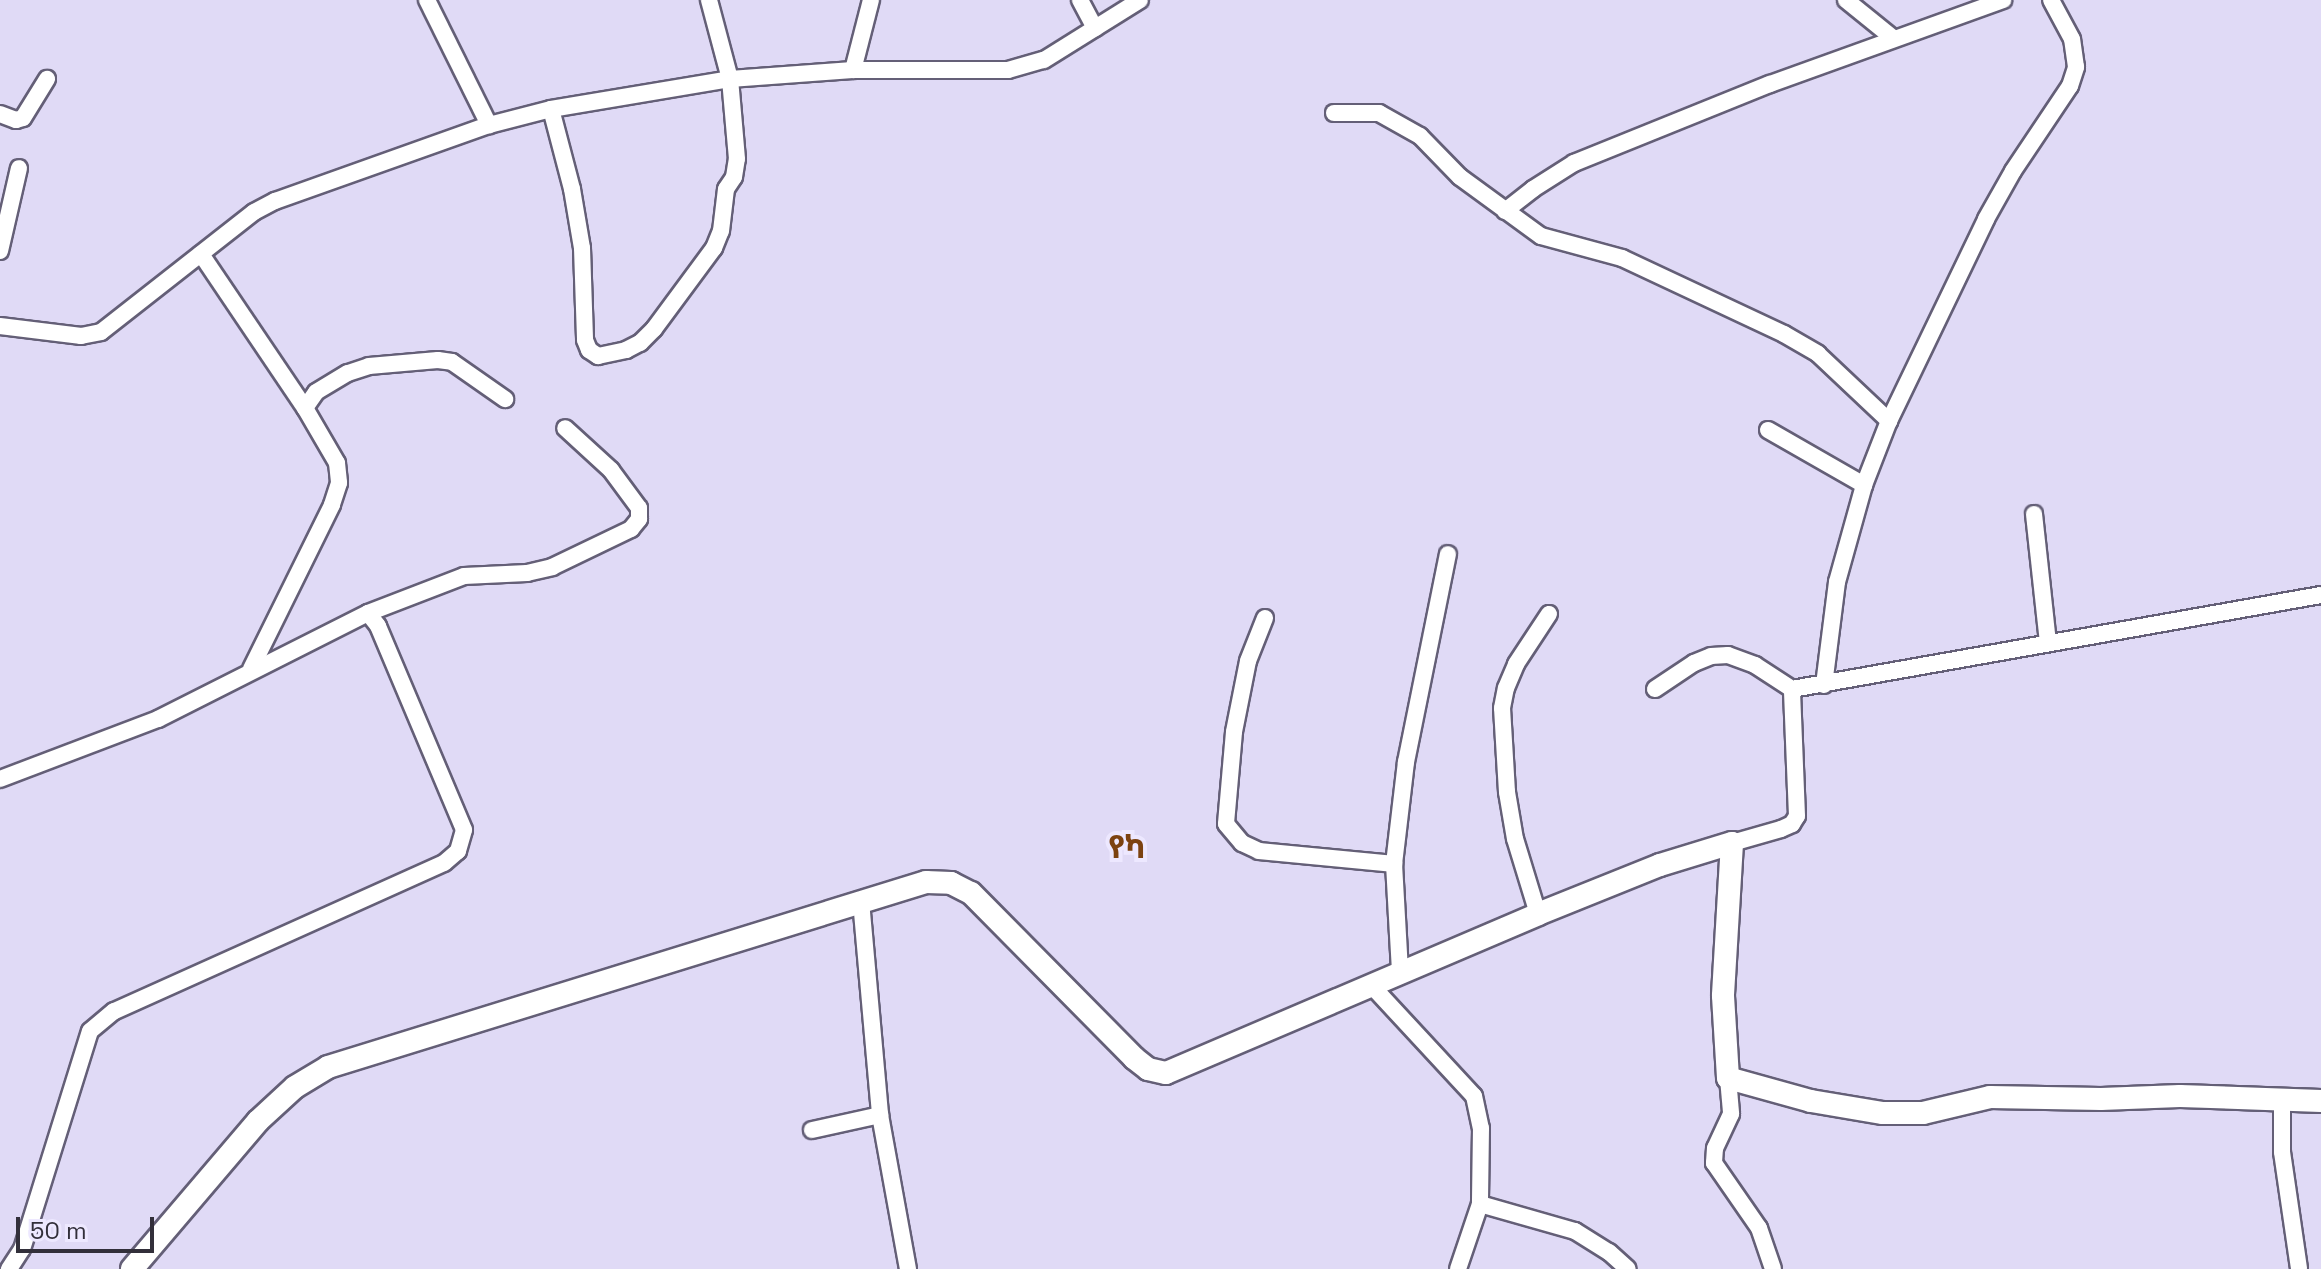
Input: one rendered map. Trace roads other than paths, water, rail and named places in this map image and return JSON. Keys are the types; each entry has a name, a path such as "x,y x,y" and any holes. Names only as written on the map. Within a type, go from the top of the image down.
{"street":[{"path":"427,0 489,125"},
{"path":"551,109 572,189 582,248 585,340 589,350 598,356 626,350 640,343 714,248 721,231 726,189 734,177 737,159 730,79 709,0"},
{"path":"853,70 871,0"},
{"path":"1080,0 1095,28"},
{"path":"0,326 81,336 101,332 254,212 275,201 489,125 551,109 730,79 853,70 1008,70 1044,60 1140,0"},
{"path":"1846,0 1893,38"},
{"path":"1505,211 1574,163 1893,38 2003,0"},
{"path":"1824,685 1837,582 1864,485 1889,421 1986,219 2013,171 2070,86 2076,67 2072,39 2051,0"},
{"path":"0,114 16,120 23,118 47,79"},
{"path":"1334,113 1379,113 1420,136 1460,177 1541,236 1622,258 1784,334 1818,354 1889,421"},
{"path":"0,251 19,168"},
{"path":"201,254 305,408 337,463 339,483 332,505 251,669"},
{"path":"305,408 316,392 348,373 369,366 438,360 452,362 505,399"},
{"path":"0,779 158,719 251,669 368,613 464,576 527,573 552,567 631,529 639,519 639,508 611,470 565,428"},
{"path":"1768,430 1864,485"},
{"path":"2034,514 2048,642"},
{"path":"1400,971 1394,864 1406,762 1448,554"},
{"path":"1655,689 1694,663 1711,656 1728,655 1755,665 1792,689 2321,595"},
{"path":"9,1269 22,1249 90,1031 114,1011 444,863 458,851 464,830 378,626 368,613"},
{"path":"1538,914 1515,839 1507,792 1502,708 1516,664 1549,614"},
{"path":"1265,618 1248,661 1234,732 1226,824 1242,843 1259,851 1394,864"},
{"path":"132,1269 258,1121 295,1087 328,1067 926,882 951,883 971,893 1134,1058 1148,1069 1166,1073 1372,986 1400,971 1660,865 1792,824 1797,816 1792,689"},
{"path":"1732,843 1723,996 1731,1114 1715,1148 1714,1163 1759,1228 1773,1269"},
{"path":"861,901 880,1115 908,1269"},
{"path":"1372,986 1474,1096 1481,1128 1480,1204 1458,1269"},
{"path":"1728,1078 1811,1101 1883,1113 1923,1113 1990,1097 2101,1099 2180,1096 2321,1101"},
{"path":"2282,1102 2282,1152 2299,1269"},
{"path":"812,1130 880,1115"},
{"path":"1480,1204 1575,1231 1609,1252 1628,1269"}],"district":[{"name":"የካ","path":"1127,847"}]}
